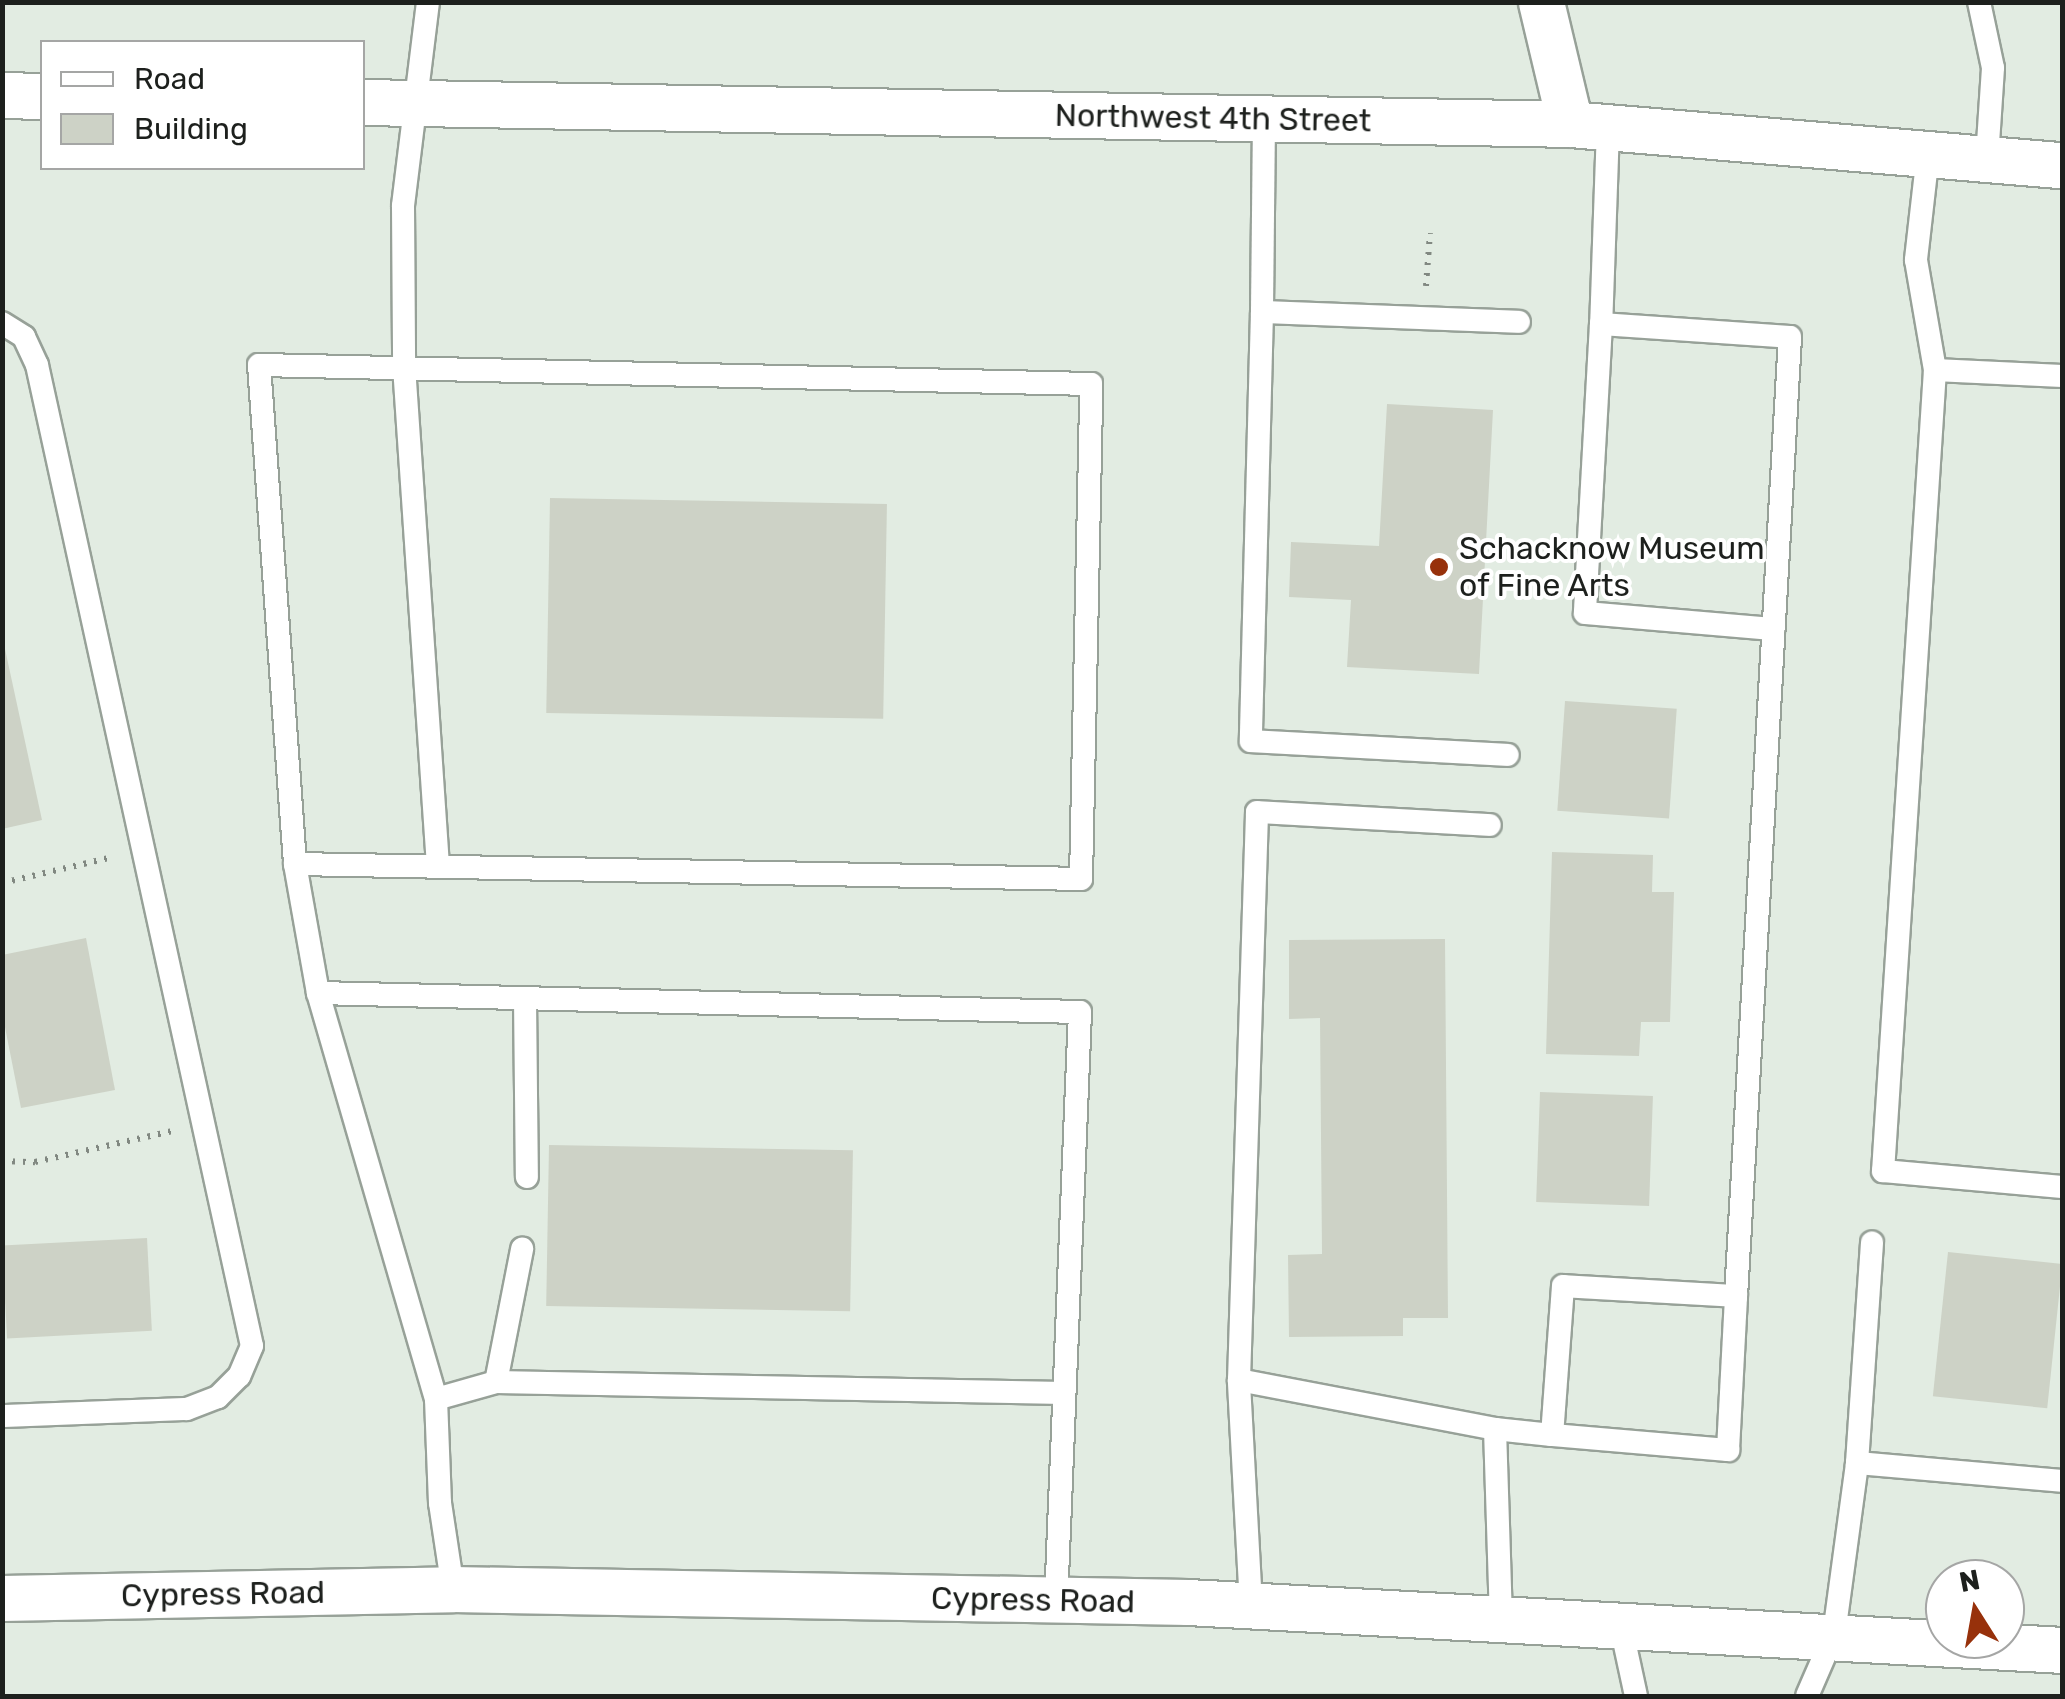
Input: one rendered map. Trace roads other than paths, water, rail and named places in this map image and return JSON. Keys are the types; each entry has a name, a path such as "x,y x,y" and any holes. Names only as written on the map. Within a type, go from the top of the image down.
{"street":[{"path":"1541,2 1589,126"},
{"path":"2,95 40,96"},
{"name":"Northwest 4th Street","path":"365,102 1589,126 2062,166"},
{"name":"Cypress Road","path":"2,1598 453,1588 1251,1605 1620,1621 2062,1650"}],"lane":[{"path":"428,2 419,103 403,206 404,366 438,866"},
{"path":"1979,2 1993,68 1988,159"},
{"path":"1264,118 1251,741 1508,755"},
{"path":"1589,126 1600,324 1585,613 1773,629"},
{"path":"1928,154 1916,260 1936,370 1883,1171 2062,1187"},
{"path":"1262,312 1519,322"},
{"path":"2,323 24,336 37,365 252,1346 238,1376 218,1397 186,1408 2,1416"},
{"path":"1240,1380 1496,1429 1728,1450 1790,336 1600,324"},
{"path":"295,864 1081,879 1091,384 260,364 295,864 318,992 436,1399 440,1503 453,1588"},
{"path":"1936,370 2062,376"},
{"path":"1251,1605 1240,1380 1257,812 1490,824"},
{"path":"318,992 1080,1012 1056,1601"},
{"path":"525,998 526,1178"},
{"path":"1807,1696 1834,1634 1857,1463 1872,1243"},
{"path":"496,1382 522,1249"},
{"path":"1552,1435 1563,1286 1736,1296"},
{"path":"436,1399 496,1382 1064,1393"},
{"path":"1496,1429 1501,1617"},
{"path":"1857,1463 2062,1481"},
{"path":"1620,1621 1636,1696"}],"place":[{"name":"Schacknow Museum of Fine Arts","path":"1439,567"}]}
